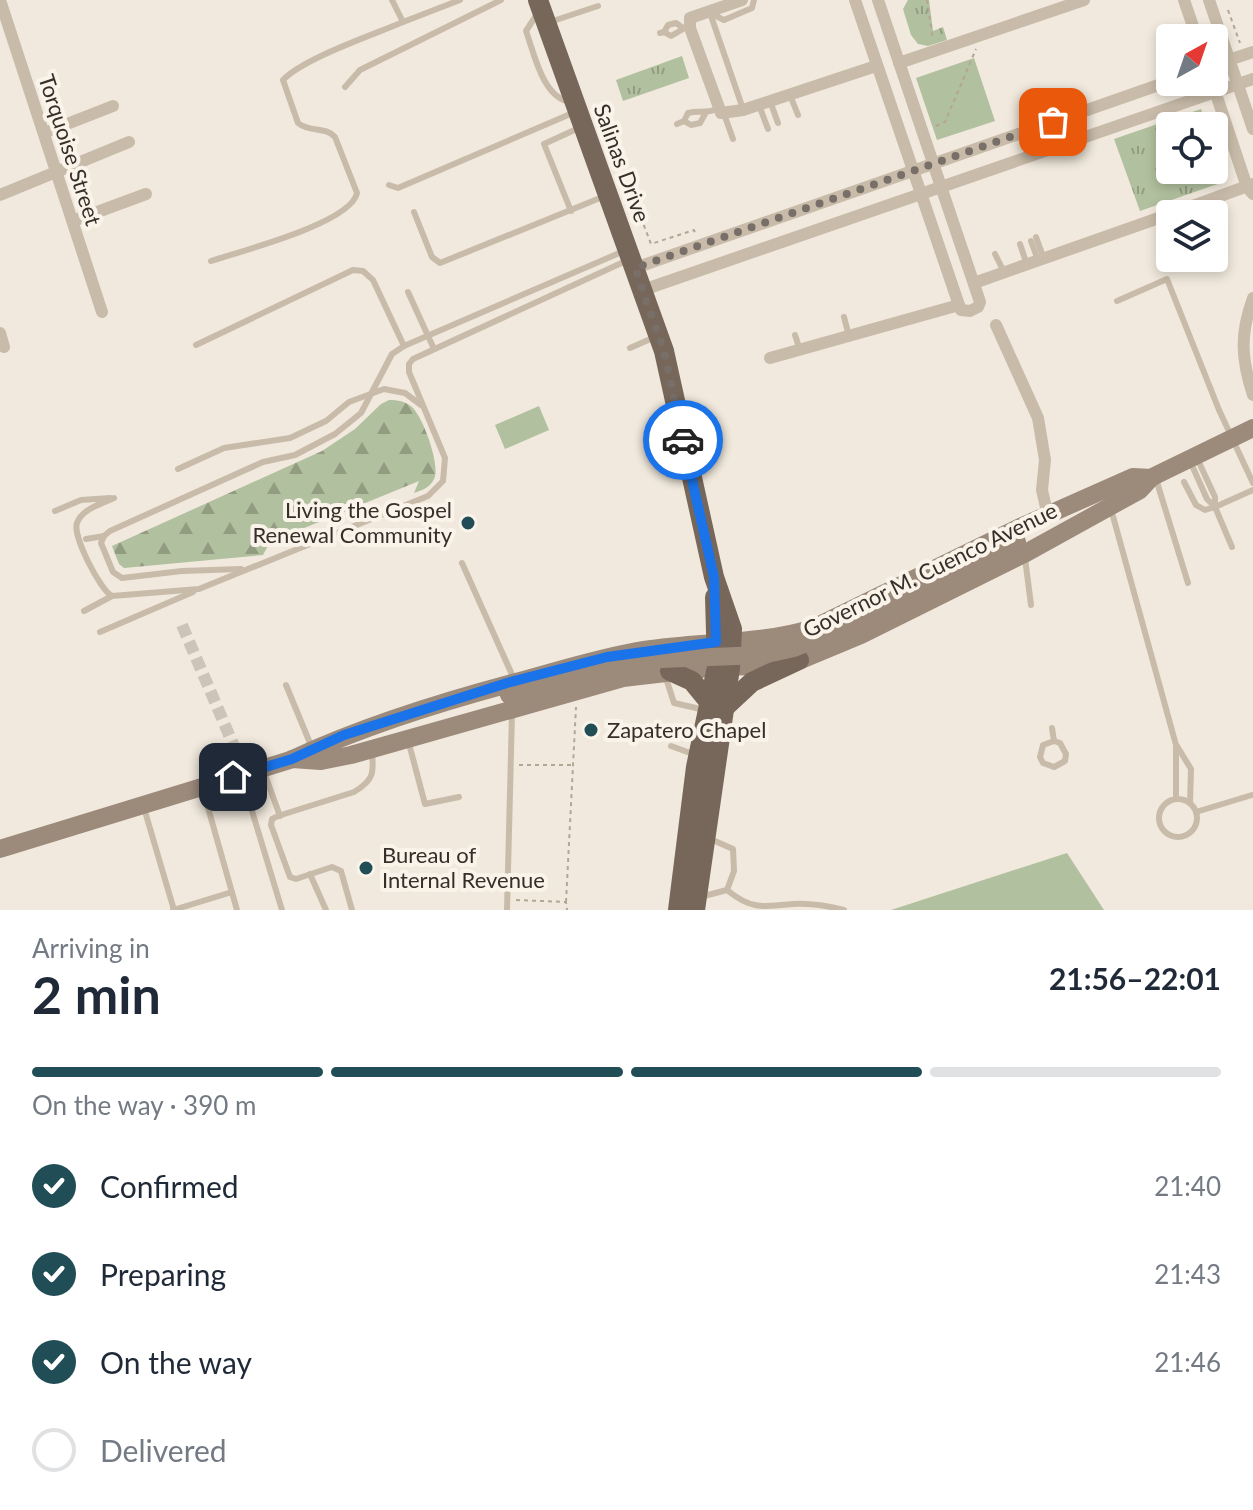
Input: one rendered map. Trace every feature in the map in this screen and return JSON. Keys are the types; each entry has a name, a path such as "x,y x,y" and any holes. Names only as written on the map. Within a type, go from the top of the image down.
{"main road":[{"name":"Salinas Drive","path":"542,11 658,335 714,577 724,641 723,668 714,708"},
{"name":"Governor M. Cuenco Avenue","path":"512,696 625,685 665,672 800,660 861,635 1153,477 1253,428"},
{"name":"Governor M. Cuenco Avenue","path":"512,696 607,657 724,641 785,637 839,616 1133,477 1153,477"},
{"name":"Governor M. Cuenco Avenue","path":"1021,548 1140,490 1153,477"},
{"path":"292,759 344,735 661,659 762,655 794,648 1021,548"},
{"path":"678,910 698,756 714,708 748,685 800,660 790,648 795,633"},
{"path":"653,649 664,657 665,672 692,681 714,708 707,837 696,904"},
{"path":"292,759 321,761 408,740 512,696"},
{"path":"0,849 292,759 358,743 512,696"}],"street":[{"name":"Torquoise Street","path":"0,0 102,312"},
{"path":"742,0 710,12 694,14 686,26 716,112 743,110 876,66"},
{"path":"855,0 959,305 966,312 978,307 980,302 878,0"},
{"path":"899,63 1084,0"},
{"path":"1184,0 1192,24"},
{"path":"1209,0 1253,129"},
{"path":"1229,60 1249,49"},
{"path":"1228,86 1253,79"},
{"path":"631,259 699,245 1156,86"},
{"path":"643,290 941,187 1189,96"},
{"path":"1214,200 1251,188 1217,96"},
{"path":"44,133 113,106"},
{"path":"0,195 129,142"},
{"path":"73,221 146,194"},
{"path":"974,283 1156,219"},
{"path":"1253,298 1242,338 1246,373 1253,395"},
{"path":"770,358 959,305"},
{"path":"996,325 1038,418 1045,460 1042,490 1048,516"},
{"path":"0,333 4,347"},
{"path":"236,751 249,772"}],"lane":[{"path":"392,0 403,22"},
{"path":"211,261 320,225 351,207 357,193 331,132 303,127 298,123 283,80 289,73 460,0"},
{"path":"345,87 360,70 501,0"},
{"path":"710,12 724,20 732,18 752,8 754,0"},
{"path":"542,11 598,6"},
{"path":"710,12 743,110"},
{"path":"662,33 671,36 680,33 686,26"},
{"path":"790,95 798,115"},
{"path":"765,103 778,123"},
{"path":"765,103 768,129"},
{"path":"680,123 700,123 716,112 733,139"},
{"path":"389,185 398,188 579,113"},
{"path":"571,211 544,144 579,113"},
{"path":"414,212 432,257 440,263 608,195"},
{"path":"1033,239 1036,261"},
{"path":"1020,244 1036,261"},
{"path":"995,254 1004,273"},
{"path":"86,539 104,536 263,462 295,455 318,444 361,413 392,354 404,346 631,259"},
{"path":"100,632 244,569 428,496 438,488 445,472 445,458 409,372 413,359 631,259"},
{"path":"196,345 353,270 363,271 373,280 404,346"},
{"path":"1117,301 1167,279 1253,483"},
{"path":"408,292 434,349"},
{"path":"844,317 849,336"},
{"path":"630,348 658,335"},
{"path":"795,335 800,350"},
{"path":"178,469 224,448 290,438 326,421 349,402 384,389 405,393 424,407"},
{"path":"1193,458 1207,499 1215,507 1232,547"},
{"path":"1153,477 1188,583"},
{"path":"1184,482 1196,505 1205,510 1253,490"},
{"path":"55,511 81,500 114,498 86,511 78,520 75,531 101,587 112,596"},
{"path":"1110,506 1176,745 1176,798"},
{"path":"104,536 101,543 117,577 244,569"},
{"path":"1021,548 1031,605"},
{"path":"462,563 512,696 507,910"},
{"path":"84,611 112,596 199,589"},
{"path":"665,672 674,703 714,708"},
{"path":"286,685 313,750"},
{"path":"1052,728 1054,741"},
{"path":"408,740 425,804 459,797"},
{"path":"1054,741 1060,743 1066,754 1065,761 1054,767 1043,763 1040,757 1043,745 1054,741"},
{"path":"1176,745 1191,769 1190,803 1196,812 1195,828 1186,835 1175,837 1165,832 1159,823 1159,812 1166,802 1176,798 1190,803"},
{"path":"671,746 698,756"},
{"path":"352,910 341,871 332,867 296,879 290,877 271,825 272,819 354,792 366,785 374,772 372,749"},
{"path":"249,772 280,816"},
{"path":"249,772 282,910"},
{"path":"202,787 237,910"},
{"path":"1196,812 1252,795"},
{"path":"143,805 174,910 232,892"},
{"path":"696,904 727,890 734,871 733,849 707,837"},
{"path":"310,874 326,910"},
{"path":"727,890 752,906 771,908 813,904 844,910"}],"path":[{"path":"927,0 931,33"},
{"path":"1228,10 1240,44 1249,49"},
{"path":"931,128 945,122 977,50 973,38"},
{"path":"618,222 640,215 651,244 694,230 699,245"},
{"path":"567,910 577,690"},
{"path":"512,764 573,765"},
{"path":"507,899 566,902"}],"green space":[{"path":"908,0 929,0 933,31 943,27 947,40 928,46 918,44 911,35 903,9"},
{"path":"682,56 689,78 623,101 616,80"},
{"path":"974,58 995,121 937,140 916,78"},
{"path":"1156,125 1156,184 1217,184 1172,200 1156,200 1156,205 1140,211 1114,139"},
{"path":"389,400 401,401 412,407 426,431 436,473 426,488 414,493 419,481 270,542 263,555 124,568 119,564 112,546 322,451 355,429"},
{"path":"539,406 549,430 505,449 495,425"},
{"path":"1067,853 1104,910 891,910"}],"tunnel":[{"path":"182,625 236,751"}],"way so far":[{"path":"683,440 664,351 635,268 1053,122"}],"place":[{"name":"Living the Gospel Renewal Community","path":"468,523"},
{"name":"Zapatero Chapel","path":"591,730"},
{"name":"Bureau of Internal Revenue","path":"366,868"}],"route":[{"path":"233,777 292,759 344,735 507,683 647,649 716,642 714,577 683,440"}]}
